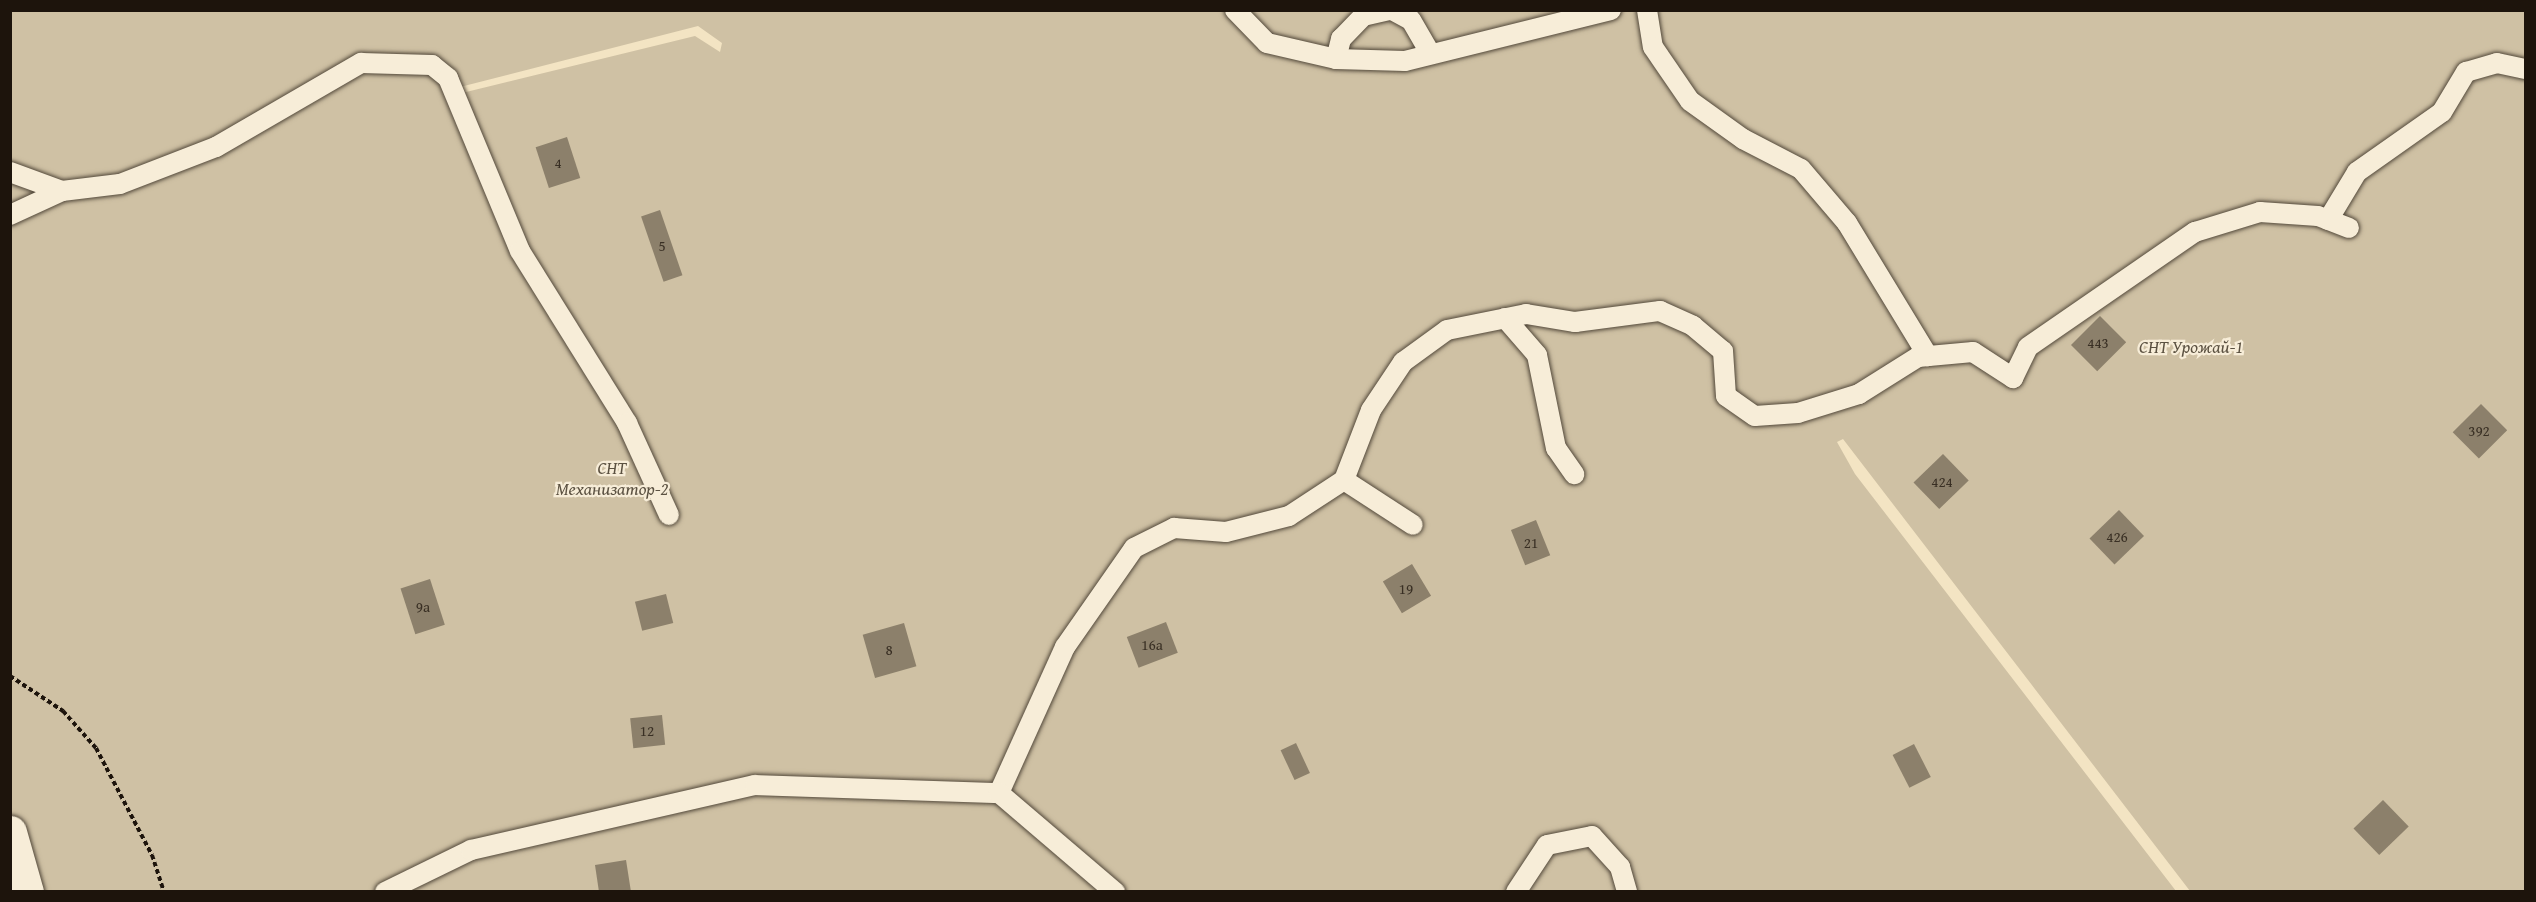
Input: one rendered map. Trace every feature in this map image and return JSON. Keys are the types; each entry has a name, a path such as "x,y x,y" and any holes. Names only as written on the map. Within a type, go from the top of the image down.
{"street":[{"path":"10,832 27,891"}],"lane":[{"path":"1235,10 1267,43 1336,59 1405,61 1611,10"},
{"path":"1336,59 1341,39 1363,16 1390,10 1411,20 1431,54"},
{"path":"1647,10 1653,47 1690,101 1743,139 1801,169 1847,223 1928,356"},
{"path":"10,215 62,191 120,183 216,147 362,63 432,65 448,78 520,251 627,423 669,515"},
{"path":"2328,220 2357,172 2442,112 2466,72 2497,63 2526,69"},
{"path":"10,172 62,191"},
{"path":"999,793 1065,647 1134,549 1174,528 1226,532 1289,516 1344,480 1371,410 1403,362 1447,330 1526,314 1575,322 1660,311 1693,326 1723,351 1726,396 1755,416 1798,413 1859,394 1928,356 1973,352 2013,378 2028,347 2195,232 2260,212 2328,220 2349,228"},
{"path":"1505,318 1537,354 1556,448 1574,474"},
{"path":"1344,480 1413,525"},
{"path":"385,891 471,850 755,785 999,793 1115,891"},
{"path":"1516,891 1547,845 1592,836 1620,867 1627,891"}],"path":[{"path":"10,675 63,711 96,748 152,855 164,891"}],"green space":[{"name":"СНТ Механизатор-2","path":"10,11 2525,11 2525,891 2190,891 1843,439 1837,442 1855,474 2176,891 11,891","holes":["698,26 722,43 720,52 695,36 462,93 460,87"]}],"building":[{"path":"567,137 580,178 549,188 536,147"},
{"path":"660,210 682,275 664,282 641,217"},
{"path":"2100,316 2126,342 2097,371 2071,345"},
{"path":"2481,404 2507,430 2479,458 2453,432"},
{"path":"1943,454 1969,481 1939,509 1914,482"},
{"path":"2119,510 2144,536 2115,564 2090,538"},
{"path":"1536,520 1550,555 1525,565 1511,530"},
{"path":"1412,564 1431,596 1402,613 1383,582"},
{"path":"430,579 445,625 415,634 401,589"},
{"path":"666,594 673,623 642,631 635,602"},
{"path":"1166,622 1178,653 1139,668 1127,637"},
{"path":"904,623 916,666 875,678 863,635"},
{"path":"662,715 665,745 633,748 630,718"},
{"path":"1296,743 1310,773 1295,780 1281,750"},
{"path":"1914,744 1931,777 1909,788 1893,755"},
{"path":"2383,800 2409,827 2379,855 2354,828"},
{"path":"626,860 631,892 599,892 595,865"}],"park label":[{"name":"СНТ Урожай-1","path":"2191,347"}]}
